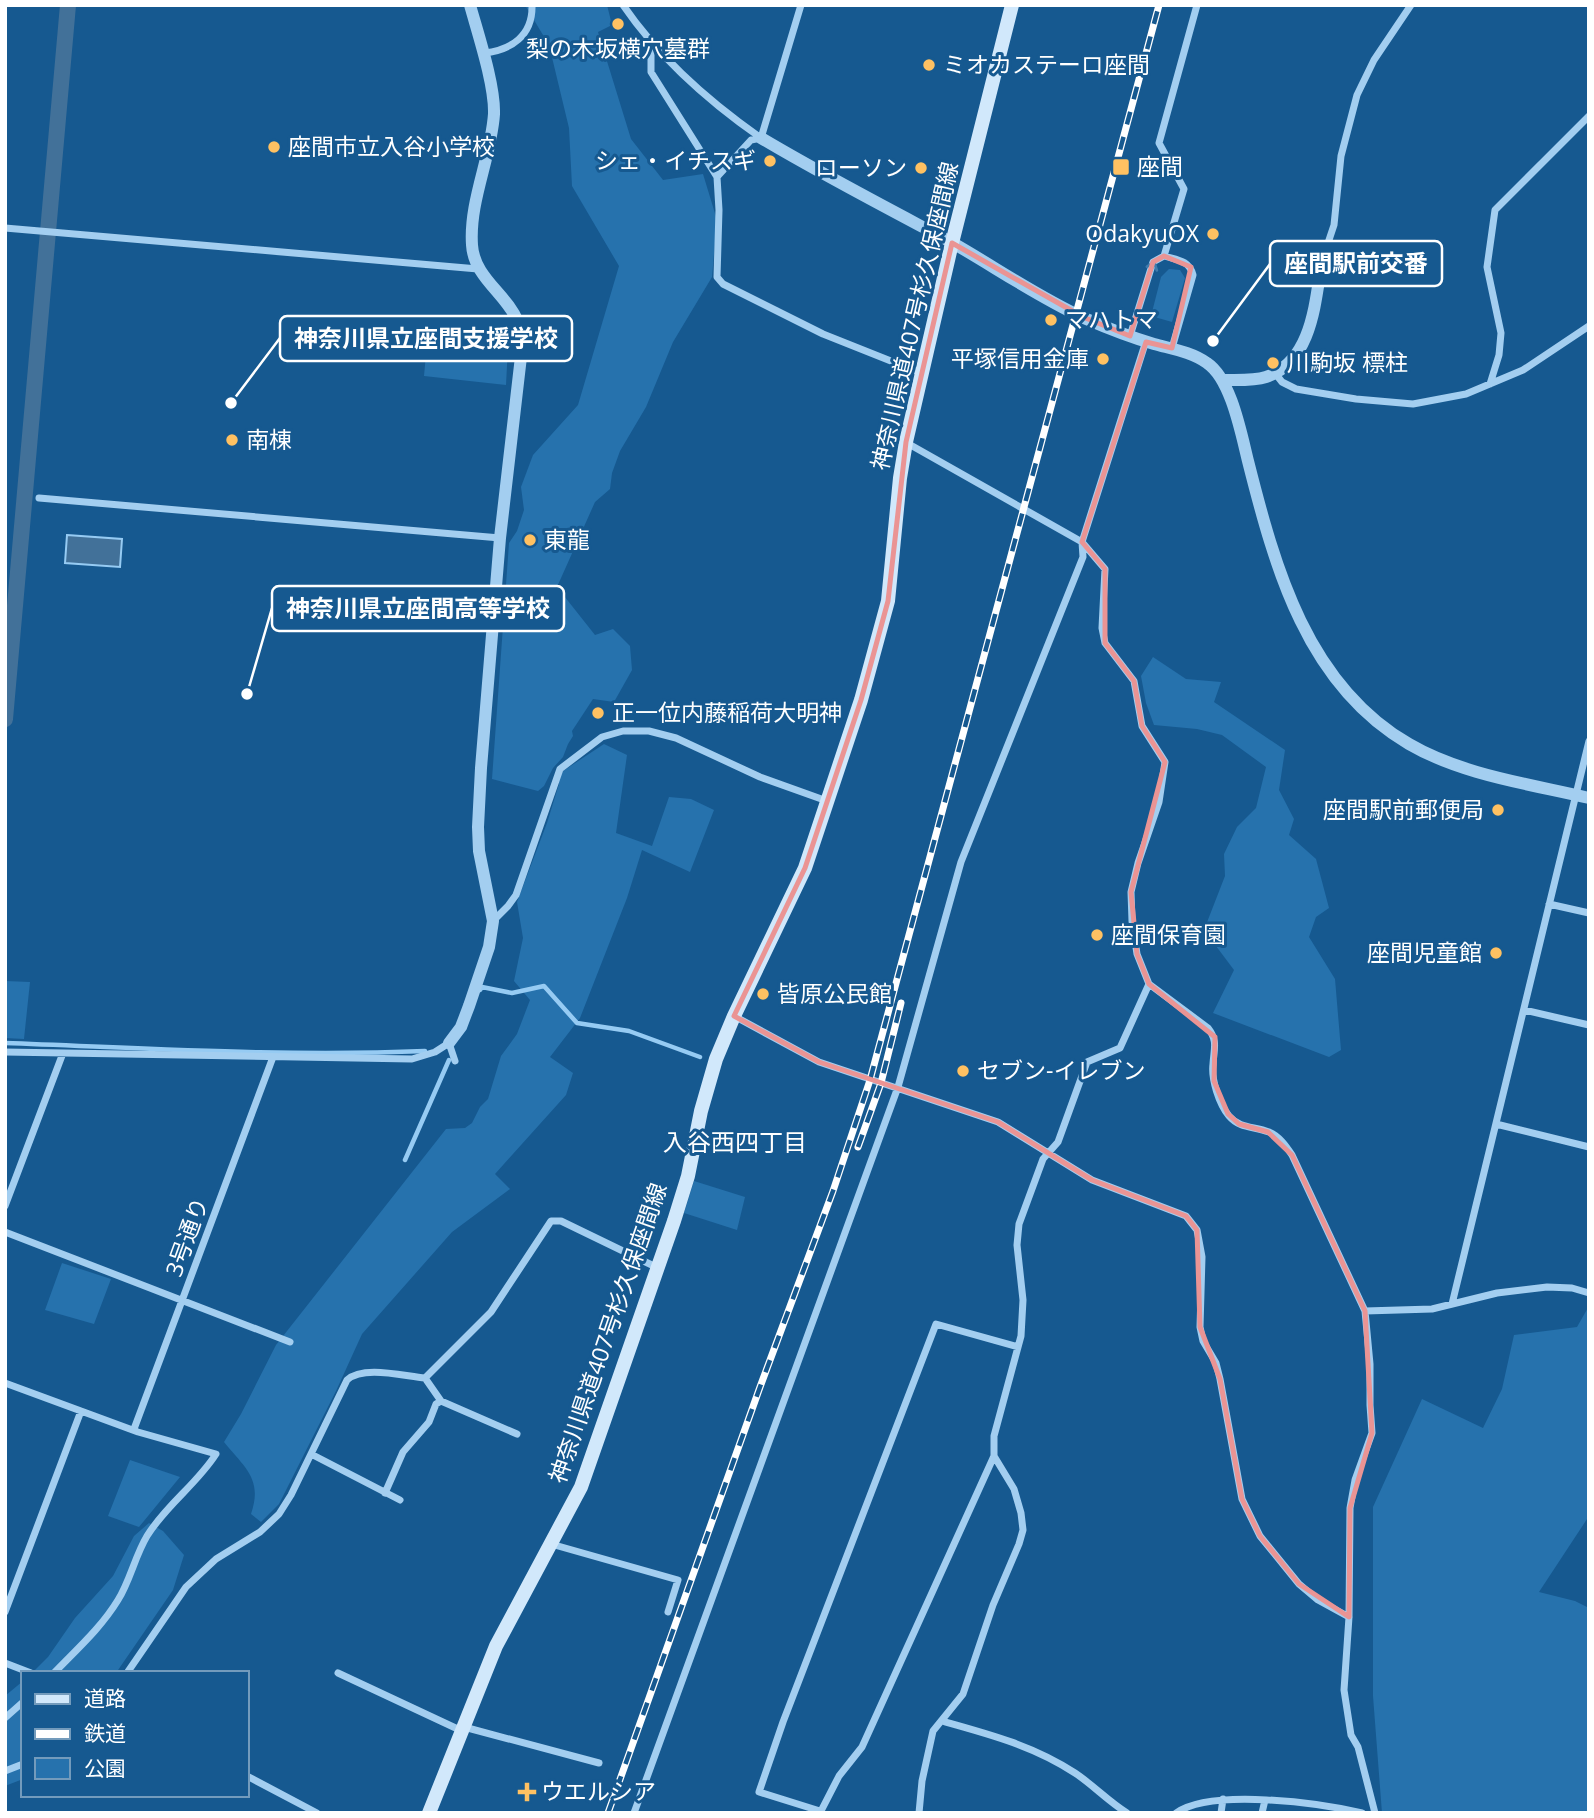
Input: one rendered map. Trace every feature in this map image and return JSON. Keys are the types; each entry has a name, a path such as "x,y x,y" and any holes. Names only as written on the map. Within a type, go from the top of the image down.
{"main road":[{"name":"神奈川県道407号杉久保座間線","path":"429,1813 496,1646 581,1487 688,1175 710,1079 734,1016 805,868 861,700 888,601 906,442 952,243 1012,5"}],"street":[{"path":"5,1052 412,1059 435,1052 449,1043 461,1027 489,947 493,921 479,850 478,827 500,538 522,348 519,323 478,269 473,257 472,230 494,116 484,53 470,5"},
{"path":"484,53 513,45 528,26 532,5"},
{"path":"623,5 651,44 684,77 761,138 821,174 952,243 1083,317 1208,363 1223,380 1243,438 1264,522 1289,594 1320,657 1352,699 1369,717 1422,750 1478,771 1582,797"},
{"path":"761,138 801,5"},
{"path":"1164,256 1184,189 1158,143 1197,5"},
{"path":"1223,380 1265,377 1275,373 1298,352 1305,340 1314,310 1322,261 1334,225 1341,156 1357,95 1374,60 1411,5"},
{"path":"651,44 651,72 717,177 717,277 723,284 823,334 922,373"},
{"path":"1490,384 1499,355 1501,333 1487,267 1495,210 1589,116"},
{"path":"717,177 751,140 761,138"},
{"path":"5,228 478,269"},
{"path":"1130,336 1153,262 1164,256 1185,262 1191,267 1193,275 1172,348"},
{"path":"1275,373 1282,382 1296,389 1356,399 1413,404 1466,394 1524,370 1589,326"},
{"path":"634,1813 898,1087 961,862 1083,557 1082,542 1146,341"},
{"path":"906,442 1082,542 1104,569 1102,628 1105,643 1134,681 1142,726 1165,762 1159,802 1131,892 1137,954 1149,984 1208,1028 1215,1037 1213,1081 1228,1114 1238,1124 1268,1132 1282,1141 1292,1155 1365,1311 1372,1433 1355,1480 1350,1508 1345,1690 1351,1735 1358,1747 1376,1813"},
{"path":"40,498 500,538"},
{"path":"493,921 516,895 560,769 603,737 624,730 649,731 676,738 760,777 827,802"},
{"path":"1452,1304 1549,904 1582,797 1589,741"},
{"path":"1549,904 1589,914"},
{"path":"1018,1347 936,1324 783,1722 759,1792 820,1812 839,1776 862,1747 994,1456 994,1436 1018,1347 1023,1300 1017,1245 1019,1224 1043,1159 1058,1142 1087,1062 1121,1048 1149,984"},
{"path":"1524,1010 1589,1025"},
{"path":"734,1016 819,1062 998,1122 1093,1180 1186,1216 1197,1230 1202,1257 1200,1327 1203,1341 1216,1363 1220,1379 1241,1499 1259,1536 1299,1584 1318,1600 1349,1617"},
{"path":"449,1043 455,1061"},
{"path":"5,1206 63,1053"},
{"name":"3号通り","path":"134,1430 273,1057"},
{"path":"1496,1124 1589,1147"},
{"path":"425,1378 491,1312 551,1221 561,1221 658,1268"},
{"path":"5,1231 290,1342"},
{"path":"1365,1311 1432,1309 1496,1293 1547,1287 1572,1288 1589,1293"},
{"path":"128,1671 186,1587 216,1559 260,1532 279,1514 347,1380 354,1374 366,1372 425,1378 441,1401 517,1434"},
{"path":"5,1383 134,1430 216,1454 210,1464 163,1514 147,1537 119,1598 102,1624 56,1671"},
{"path":"385,1493 403,1452 429,1422 436,1404 441,1401"},
{"path":"5,1612 81,1411"},
{"path":"311,1454 400,1500"},
{"path":"919,1813 922,1781 933,1731 963,1694 993,1605 1023,1530 1014,1489 994,1456"},
{"path":"551,1544 678,1580 668,1612"},
{"path":"5,1663 26,1671"},
{"path":"338,1673 463,1729 599,1763"},
{"path":"5,1718 21,1704"},
{"path":"942,1721 999,1737 1045,1755 1077,1774 1110,1803 1127,1813"},
{"path":"248,1777 317,1813"},
{"path":"1221,1813 1223,1799"},
{"path":"1176,1813 1187,1805 1223,1799 1265,1800 1362,1813"},
{"path":"1262,1813 1265,1800"}],"highlighted area":[{"path":"952,243 1083,317 1130,336 1153,262 1164,256 1191,267 1172,348 1146,342 1082,542 1105,569 1105,643 1134,681 1142,726 1165,762 1131,892 1137,954 1149,984 1215,1037 1214,1081 1228,1114 1239,1124 1268,1132 1292,1155 1365,1311 1372,1433 1350,1508 1349,1617 1299,1584 1260,1536 1242,1499 1220,1379 1200,1327 1197,1230 1186,1216 1092,1180 998,1122 819,1062 734,1016 805,868 861,700 888,601 906,442"}],"green space":[{"path":"525,5 607,5 612,25 598,32 631,139 663,180 703,174 717,220 712,277 673,342 646,407 620,451 612,473 610,489 595,502 557,587 595,635 613,629 630,646 632,670 614,702 593,699 572,731 573,736 563,757 538,791 492,779 509,543 517,531 524,510 521,487 533,455 578,405 619,266 572,186 569,128 549,45"},
{"path":"1169,269 1180,270 1185,278 1172,322 1151,316 1161,277"},
{"path":"429,321 509,327 506,385 424,376"},
{"path":"1153,657 1186,679 1221,682 1214,702 1285,750 1279,790 1294,819 1289,835 1316,859 1329,908 1316,917 1309,937 1335,979 1341,1050 1329,1057 1213,1013 1234,970 1204,930 1225,876 1224,854 1237,827 1256,808 1266,767 1222,735 1197,729 1154,725 1141,676"},
{"path":"604,744 627,755 616,833 652,846 669,797 691,799 714,810 690,872 642,850 627,898 580,1018 550,1057 573,1073 566,1095 495,1174 510,1189 452,1232 362,1334 279,1504 261,1522 251,1514 255,1492 250,1475 224,1442 276,1345 446,1129 465,1128 472,1123 480,1107 488,1099 501,1056 517,1034 530,1000 514,981 523,938 517,902 547,823 559,784 557,775"},
{"path":"5,981 30,982 24,1039 5,1038"},
{"path":"694,1181 745,1197 737,1230 684,1213"},
{"path":"62,1263 111,1279 94,1324 45,1310"},
{"path":"1589,1306 1589,1516 1539,1592 1575,1601 1589,1608 1589,1813 1382,1813 1373,1696 1373,1507 1422,1399 1483,1428 1502,1389 1514,1335 1577,1327"},
{"path":"130,1460 180,1477 139,1527 108,1516"},
{"path":"149,1523 163,1531 184,1555 173,1590 117,1671 34,1671 48,1657 75,1618 113,1576 134,1536"},
{"path":"21,1683 21,1780 5,1786 5,1696"}],"shaded area":[{"path":"67,535 122,539 120,567 65,563"}],"waterway":[{"path":"5,719 68,5"},
{"path":"480,990 482,987 512,993 544,986 577,1023 629,1031 700,1057"},
{"path":"5,1043 268,1052 425,1051"},
{"path":"405,1160 449,1060"}],"railway":[{"path":"608,1813 833,1191 870,1080 1159,5"},
{"path":"858,1147 881,1083 901,1003"}],"place":[{"name":"梨の木坂横穴墓群","path":"618,24"},
{"name":"ミオカステーロ座間","path":"929,65"},
{"name":"座間市立入谷小学校","path":"274,147"},
{"name":"シェ・イチスギ","path":"770,161"},
{"name":"座間","path":"1121,167"},
{"name":"ローソン","path":"921,168"},
{"name":"OdakyuOX","path":"1213,234"},
{"name":"マハトマ","path":"1051,320"},
{"name":"座間駅前交番","path":"1213,341"},
{"name":"平塚信用金庫","path":"1103,359"},
{"name":"川駒坂 標柱","path":"1273,363"},
{"name":"神奈川県立座間支援学校","path":"231,403"},
{"name":"南棟","path":"232,440"},
{"name":"東龍","path":"530,540"},
{"name":"神奈川県立座間高等学校","path":"247,694"},
{"name":"正一位内藤稲荷大明神","path":"598,713"},
{"name":"座間駅前郵便局","path":"1498,810"},
{"name":"座間保育園","path":"1097,935"},
{"name":"座間児童館","path":"1496,953"},
{"name":"皆原公民館","path":"763,994"},
{"name":"セブン-イレブン","path":"963,1071"},
{"name":"ウエルシア","path":"527,1792"}],"district":[{"name":"入谷西四丁目","path":"735,1143"}]}
